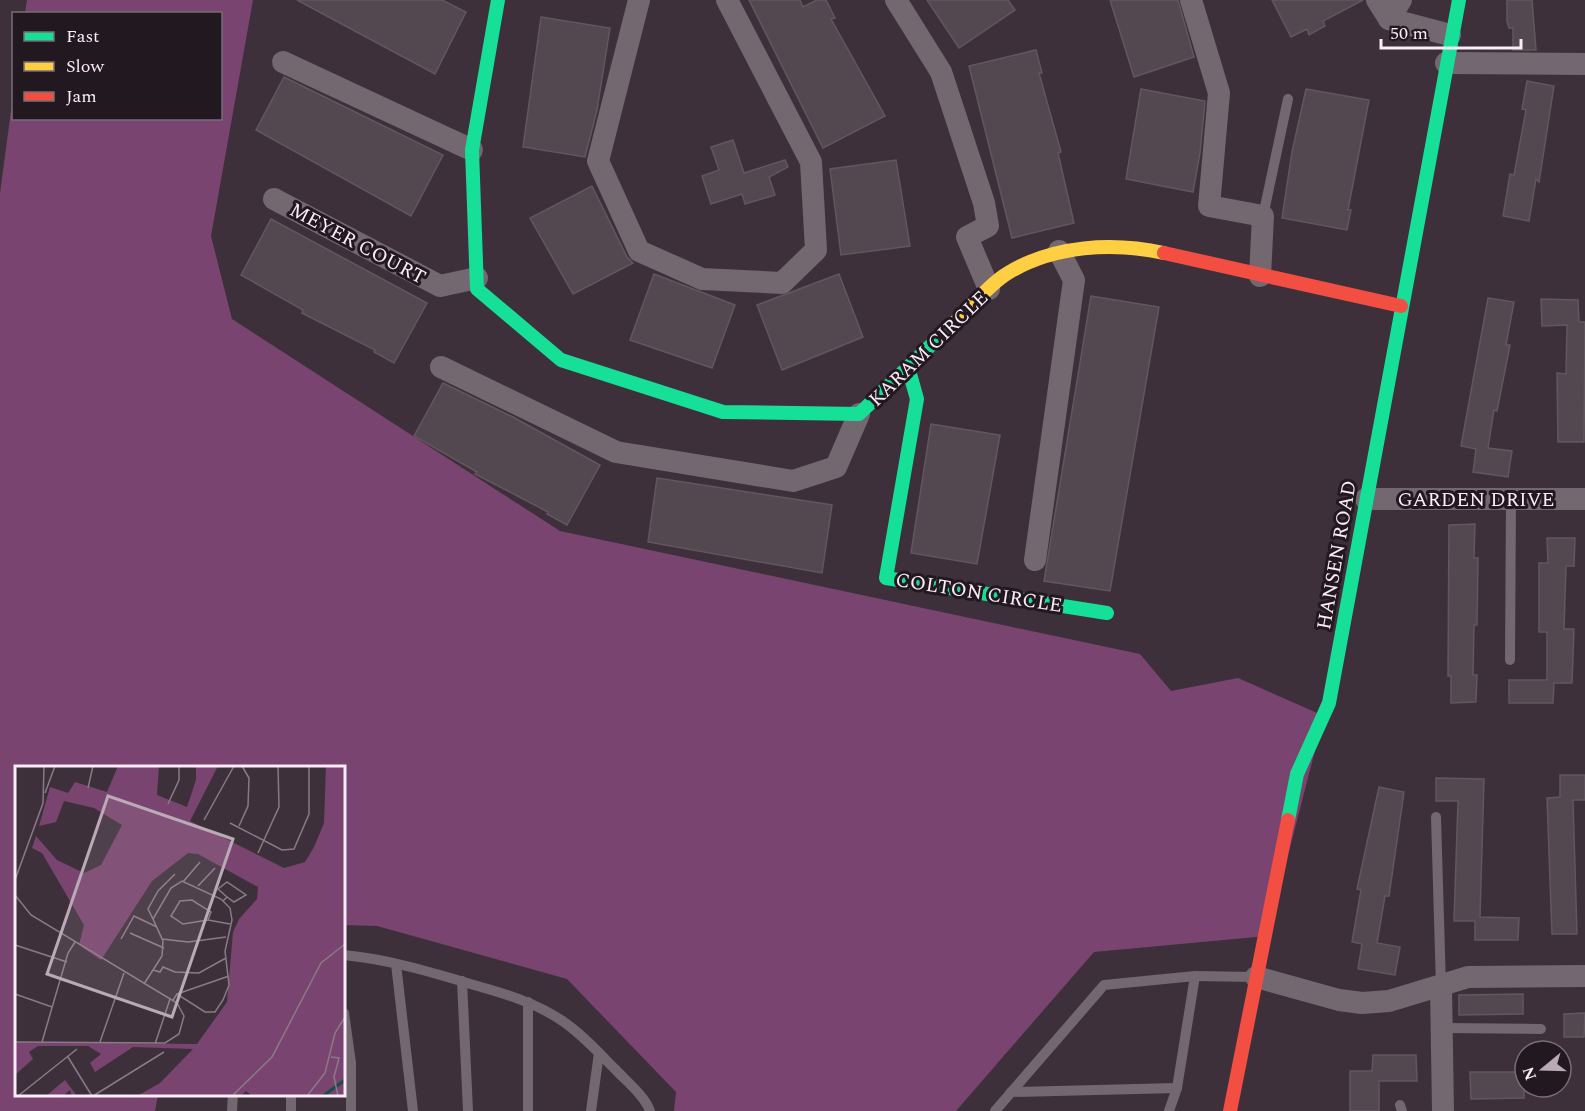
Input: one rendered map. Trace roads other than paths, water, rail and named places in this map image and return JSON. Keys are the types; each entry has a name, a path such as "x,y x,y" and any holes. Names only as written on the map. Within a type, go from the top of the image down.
{"street":[{"name":"KARAM CIRCLE","path":"498,0 472,150 477,289 561,360 723,412 859,414 1007,273 1059,251 1131,246 1401,306"},
{"path":"639,0 598,161 639,251 702,279 782,283 816,250 812,162 727,0"},
{"path":"896,0 941,72 984,203 988,226 967,237 989,290"},
{"path":"1191,0 1219,93 1209,206 1263,216 1260,276"},
{"name":"HANSEN ROAD","path":"1230,1111 1297,774 1329,703 1450,35 1459,0"},
{"path":"1389,6 1450,35"},
{"path":"282,62 472,150"},
{"path":"1446,63 1585,64"},
{"name":"MEYER COURT","path":"274,199 440,286 477,278"},
{"name":"COLTON CIRCLE","path":"1035,560 1074,280 1059,251"},
{"path":"441,367 616,452 793,481 836,467 859,414"},
{"name":"COLTON CIRCLE","path":"908,367 917,399 886,578 1107,613"},
{"name":"GARDEN DRIVE","path":"1366,500 1585,499"},
{"path":"1256,977 1340,1000 1362,1003 1389,1001 1442,987 1468,977 1585,976"},
{"path":"1442,987 1443,1111"}],"lane":[{"path":"1263,216 1288,99"},
{"path":"1510,660 1511,499"},
{"path":"1436,818 1442,987"},
{"path":"345,955 396,964 462,981 528,1002 564,1022 599,1053 649,1108"},
{"path":"396,964 413,1111"},
{"path":"1169,1111 1177,1088 1195,976"},
{"path":"995,1111 1104,985 1195,976 1256,977"},
{"path":"462,981 468,1111"},
{"path":"528,1002 528,1111"},
{"path":"345,1020 351,1063 351,1111"},
{"path":"1442,1028 1541,1029"},
{"path":"591,1111 599,1053"},
{"path":"1011,1092 1177,1088"},
{"path":"232,1111 233,1096"}]}
